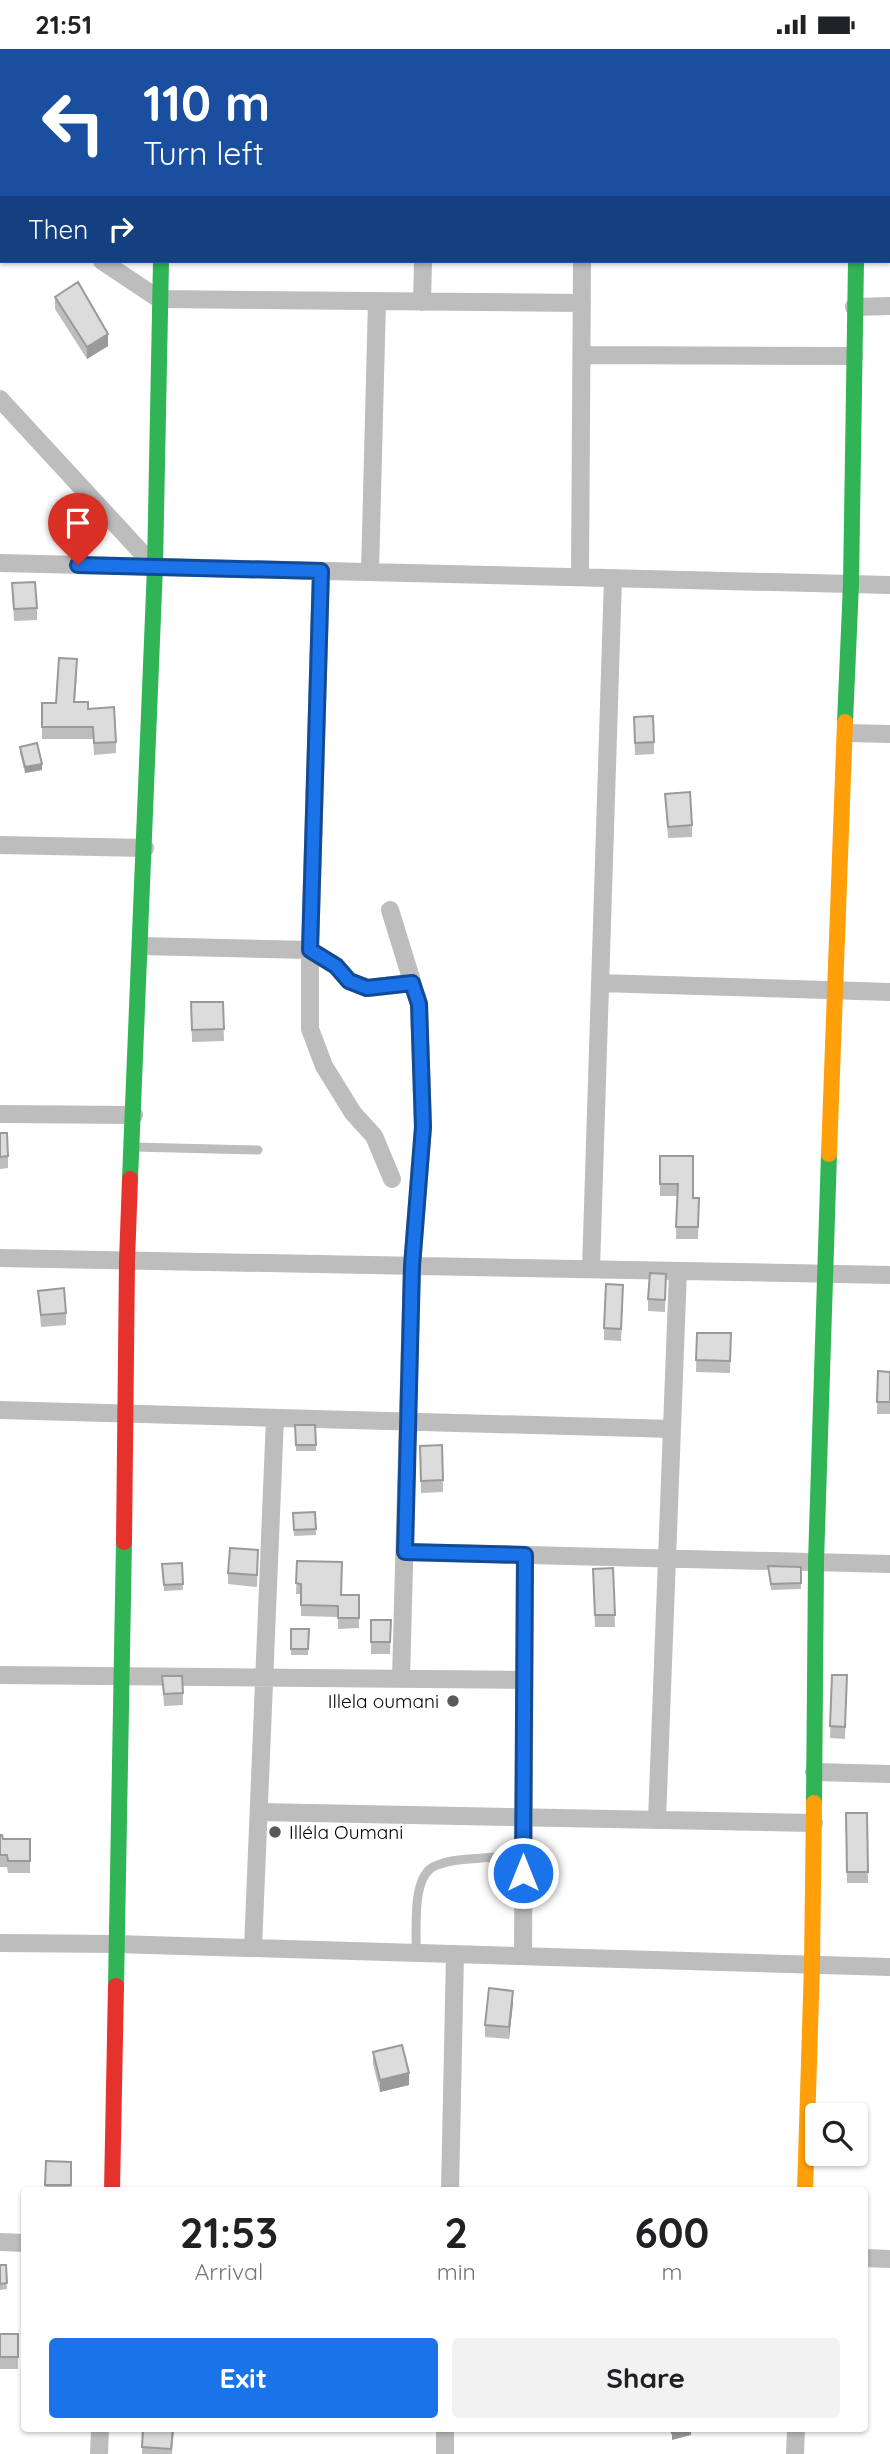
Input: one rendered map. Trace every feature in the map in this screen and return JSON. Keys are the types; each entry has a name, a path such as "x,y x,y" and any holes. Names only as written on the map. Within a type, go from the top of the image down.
{"street":[{"path":"105,263 159,299 582,303"},
{"path":"112,2187 123,1678 127,1261 155,567 161,263"},
{"path":"422,302 423,263"},
{"path":"580,577 582,263"},
{"path":"805,2187 812,1965 816,1562 834,991 851,584 856,263"},
{"path":"370,572 377,301"},
{"path":"854,307 890,306"},
{"path":"582,355 854,356"},
{"path":"0,399 155,567"},
{"path":"0,563 890,585"},
{"path":"321,571 310,1029 324,1066 354,1114 374,1136 392,1179"},
{"path":"591,1269 613,578"},
{"path":"846,733 890,734"},
{"path":"0,845 145,848"},
{"path":"390,910 419,1004 423,1127 412,1266 401,1679"},
{"path":"141,946 310,950 336,966 349,981 367,988 412,983"},
{"path":"600,983 890,992"},
{"path":"0,1114 134,1115"},
{"path":"0,1258 890,1275"},
{"path":"657,1820 678,1271"},
{"path":"0,1411 672,1429"},
{"path":"254,1948 275,1418"},
{"path":"405,1552 890,1564"},
{"path":"523,1956 525,1555"},
{"path":"0,1675 524,1680"},
{"path":"814,1772 890,1774"},
{"path":"259,1812 814,1823"},
{"path":"0,1943 116,1944 890,1967"},
{"path":"450,2187 455,1954"},
{"path":"0,2242 21,2243"},
{"path":"868,2258 890,2259"},
{"path":"99,2454 100,2432"},
{"path":"445,2454 446,2432"},
{"path":"795,2454 796,2432"}],"lane":[{"path":"132,1147 258,1150"},
{"path":"416,1953 419,1885 425,1874 432,1867 449,1861 495,1857"}],"building":[{"path":"78,282 108,334 87,347 55,297"},
{"path":"35,582 37,608 14,609 12,583"},
{"path":"59,658 77,659 74,702 88,702 88,709 114,707 116,742 94,743 93,727 42,727 42,703 56,703"},
{"path":"653,716 654,742 635,743 634,717"},
{"path":"37,743 42,764 25,767 20,747"},
{"path":"690,792 692,825 668,827 665,794"},
{"path":"191,1002 223,1002 224,1029 192,1030"},
{"path":"0,1133 7,1133 8,1156 0,1157"},
{"path":"660,1156 693,1156 693,1198 699,1198 698,1227 676,1227 678,1184 660,1184"},
{"path":"650,1273 666,1274 665,1300 648,1299"},
{"path":"606,1284 623,1285 621,1329 604,1328"},
{"path":"64,1288 66,1313 41,1315 38,1291"},
{"path":"697,1333 731,1333 730,1361 696,1360"},
{"path":"878,1371 890,1372 890,1402 877,1402"},
{"path":"295,1425 315,1425 316,1445 296,1445"},
{"path":"442,1445 443,1480 421,1481 420,1446"},
{"path":"315,1512 316,1529 294,1530 293,1513"},
{"path":"230,1548 258,1550 257,1575 228,1573"},
{"path":"297,1561 342,1562 341,1595 359,1595 359,1618 338,1618 338,1606 301,1605 301,1584 296,1583"},
{"path":"182,1563 183,1584 164,1585 162,1564"},
{"path":"768,1566 801,1567 801,1583 771,1584"},
{"path":"613,1568 615,1615 595,1615 593,1569"},
{"path":"371,1620 391,1620 390,1642 371,1642"},
{"path":"291,1629 309,1629 308,1649 291,1649"},
{"path":"832,1675 847,1675 845,1727 830,1726"},
{"path":"162,1676 182,1676 183,1693 164,1694"},
{"path":"846,1813 867,1813 868,1872 847,1872"},
{"path":"0,1835 3,1839 30,1839 30,1861 8,1861 7,1855 0,1855"},
{"path":"489,1988 513,1991 509,2027 485,2025"},
{"path":"402,2045 409,2073 380,2080 373,2052"},
{"path":"46,2161 71,2162 71,2185 45,2185"},
{"path":"0,2265 6,2265 7,2283 0,2284"},
{"path":"0,2334 18,2334 18,2357 0,2357"},
{"path":"143,2432 173,2432 171,2449 142,2447"}],"traffic: fast":[{"path":"130,1179 155,567 161,263"},
{"path":"845,722 851,584 856,263"},
{"path":"814,1803 816,1562 829,1154"},
{"path":"116,1986 124,1542"}],"traffic: slow":[{"path":"829,1154 845,722"},
{"path":"805,2187 814,1803"}],"traffic: jam":[{"path":"124,1542 130,1179"},
{"path":"112,2187 116,1986"}],"place":[{"name":"Illela oumani","path":"453,1701"},
{"name":"Illéla Oumani","path":"275,1832"}],"route":[{"path":"78,565 321,571 310,950 336,966 349,981 367,988 412,983 419,1004 423,1127 412,1266 405,1552 525,1555 523,1873"}]}
